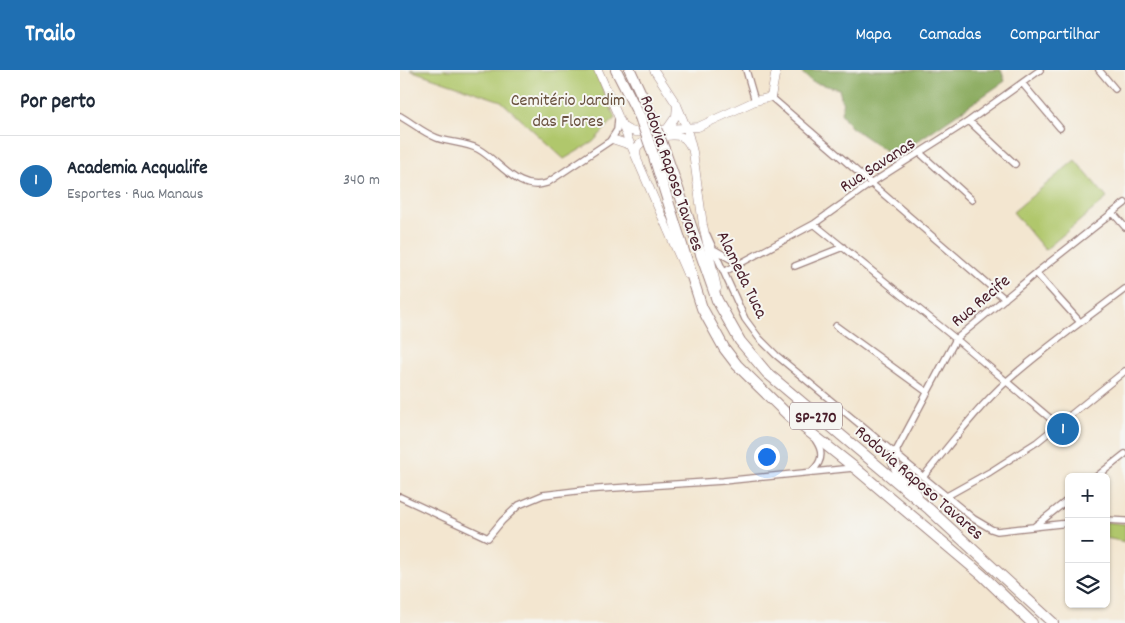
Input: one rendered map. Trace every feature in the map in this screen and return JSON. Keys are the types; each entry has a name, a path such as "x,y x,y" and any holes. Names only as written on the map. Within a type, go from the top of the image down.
{"highway":[{"name":"Rodovia Raposo Tavares","path":"616,70 640,117 702,308 724,348 769,399 855,468 992,584 1032,623"},
{"name":"Rodovia Raposo Tavares","path":"630,70 664,149 709,281 728,321 749,353 767,373 928,510 1053,623"},
{"path":"895,453 892,457 893,464 928,510"}],"street":[{"path":"598,70 702,308"},
{"name":"Alameda Tuca","path":"654,70 676,104 686,126 693,152 703,225 717,289 728,321"},
{"path":"746,70 755,101"},
{"path":"771,97 776,70"},
{"name":"Rua Savanas","path":"724,272 814,224 870,184 969,121 1040,70"},
{"path":"1099,70 1116,89"},
{"path":"1022,83 1060,128"},
{"path":"612,141 628,141 641,133 686,126 698,127 755,101 771,97"},
{"path":"771,97 1005,299"},
{"path":"667,129 676,116 676,104"},
{"path":"400,116 437,138 467,144 479,150 517,179 529,185 540,186 612,141 620,122"},
{"path":"969,121 1015,164"},
{"path":"620,122 626,129 641,133"},
{"path":"690,140 698,127"},
{"path":"638,162 636,151 641,143 666,136 682,137 688,142 693,152"},
{"path":"920,153 972,200"},
{"name":"Rua Recife","path":"895,453 956,339 1125,203"},
{"path":"1113,213 1125,227"},
{"path":"814,224 1058,424"},
{"name":"Alameda Tuca","path":"703,225 745,319 759,338 776,355 923,477 974,519 991,529 1003,531 1065,523"},
{"path":"795,266 843,247"},
{"path":"714,249 739,264"},
{"path":"1036,273 1080,322"},
{"path":"923,477 986,402 1007,381 1080,322 1125,289"},
{"path":"836,326 927,392"},
{"path":"947,496 990,472 1037,442 1125,371"},
{"path":"810,432 820,447 821,453 820,465 812,471"},
{"path":"1101,473 1125,454"},
{"path":"400,497 488,538 519,505 543,495 584,490 723,481 855,468"},
{"path":"1035,526 1065,502"},
{"path":"1110,520 1125,521"},
{"path":"992,584 1026,623"}],"green space":[{"name":"Cemitério Jardim das Flores","path":"410,70 595,70 615,118 593,142 564,159 501,101"},
{"path":"799,70 1001,70 1005,81 903,151 886,151 851,127 841,113 843,105 839,89 812,82"},
{"path":"1075,160 1107,198 1045,250 1013,212"},
{"path":"1110,522 1125,524 1125,542 1110,539"}],"place":[{"name":"Academia Acqualife","path":"1063,429"}]}
